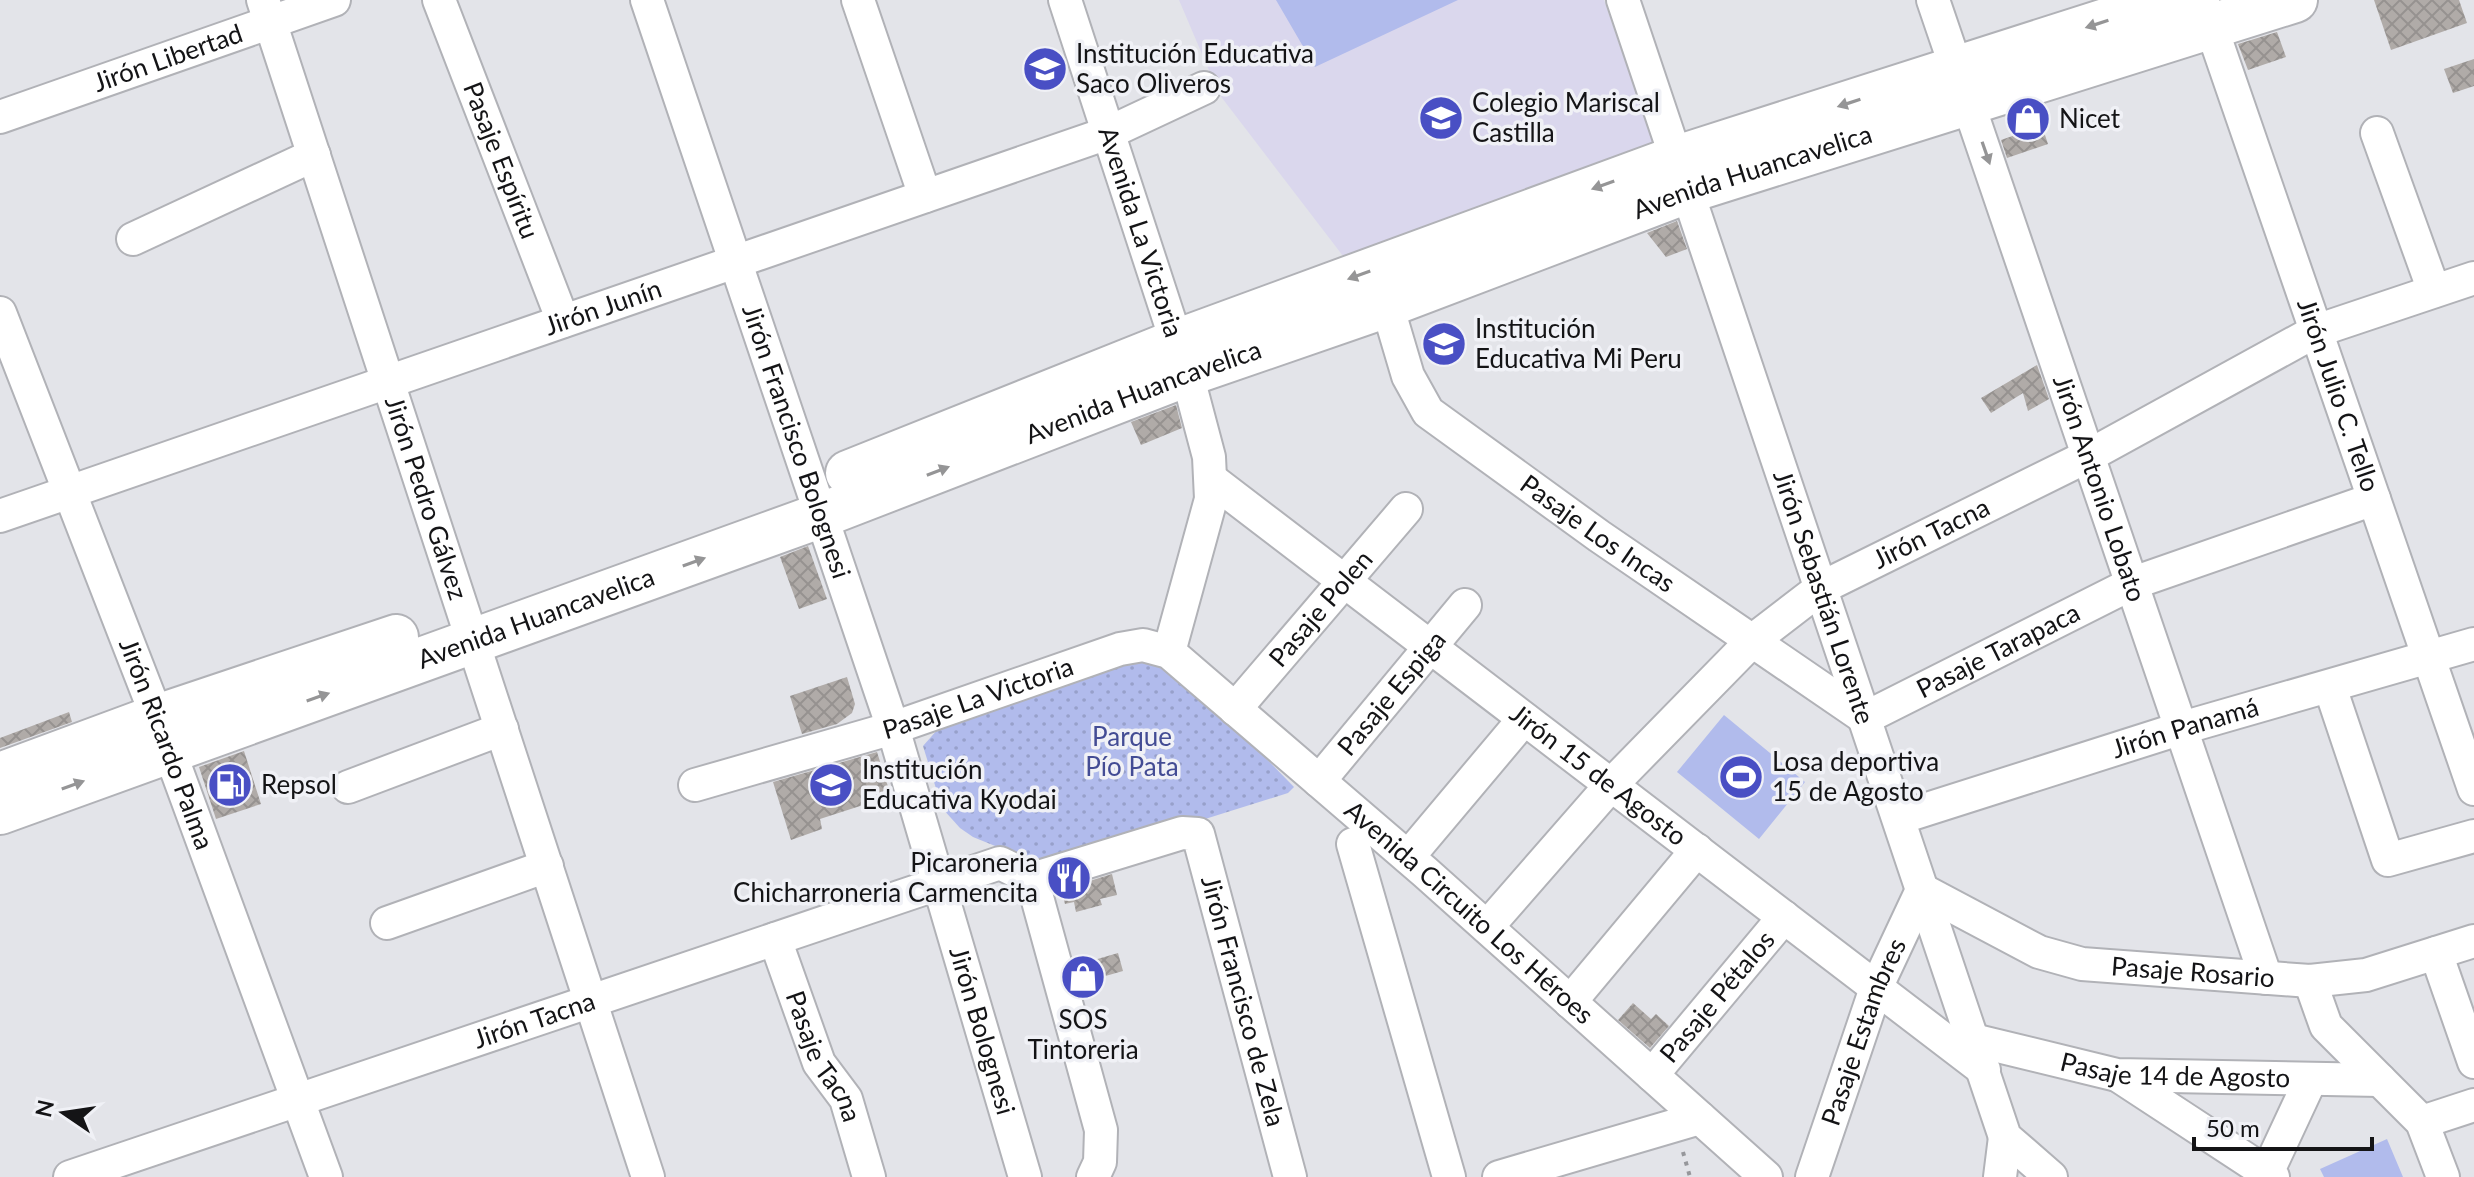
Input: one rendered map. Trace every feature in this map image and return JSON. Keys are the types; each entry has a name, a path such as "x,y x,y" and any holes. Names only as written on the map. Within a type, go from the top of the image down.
{"highway":[{"name":"Avenida Huancavelica","path":"1963,85 2171,0"},
{"name":"Avenida Huancavelica","path":"0,775 163,733 468,628 816,502 1182,358 1682,174 1963,85 2206,13 2295,0"},
{"name":"Avenida Huancavelica","path":"1182,358 1387,305 1682,174"},
{"name":"Avenida Huancavelica","path":"0,812 163,733"}],"street":[{"name":"Jirón Libertad","path":"0,117 267,11 334,0"},
{"name":"Pasaje Espíritu","path":"439,0 563,321"},
{"name":"Jirón Francisco Bolognesi","path":"647,0 893,728 937,884"},
{"path":"858,0 925,196"},
{"name":"Avenida La Victoria","path":"1065,0 1182,358 1212,480 1211,499 1169,652"},
{"name":"Jirón Sebastián Lorente","path":"1623,0 2005,1137"},
{"name":"Jirón Antonio Lobato","path":"1933,0 2266,978"},
{"name":"Jirón Pedro Gálvez","path":"267,11 648,1177"},
{"name":"Jirón Julio C. Tello","path":"2206,13 2474,789"},
{"name":"Jirón Junín","path":"0,516 1108,133 1204,88"},
{"path":"2377,133 2434,291"},
{"path":"133,239 314,155"},
{"name":"Jirón Tacna","path":"1487,927 1611,785 1752,641 1821,588 2090,455 2316,331 2474,278"},
{"name":"Pasaje Los Incas","path":"1387,305 1408,376 1428,412 1865,718"},
{"name":"Jirón Ricardo Palma","path":"0,313 163,733 326,1177"},
{"name":"Jirón 15 de Agosto","path":"1212,480 1876,988 1978,1055"},
{"name":"Pasaje Tarapaca","path":"1865,718 2133,583 2374,499"},
{"name":"Pasaje Polen","path":"1235,709 1406,509"},
{"name":"Pasaje Espiga","path":"1319,781 1465,605"},
{"name":"Jirón Panamá","path":"1899,818 2182,728 2474,644"},
{"name":"Pasaje La Victoria","path":"695,785 893,728 1133,645 1169,652"},
{"name":"Avenida Circuito Los Héroes","path":"1169,652 1408,857 1766,1177"},
{"path":"2330,687 2388,860 2474,836"},
{"path":"1408,857 1524,719"},
{"path":"348,787 502,729"},
{"name":"Jirón Francisco de Zela","path":"1032,879 1190,833 1198,834 1290,1177"},
{"path":"1353,844 1449,1177"},
{"path":"1570,1002 1697,850"},
{"name":"Jirón Tacna","path":"70,1177 1000,863 1032,879"},
{"path":"387,923 547,866"},
{"path":"1032,879 1101,1130 1100,1162 1093,1177"},
{"name":"Jirón Bolognesi","path":"937,884 1025,1177"},
{"name":"Pasaje Rosario","path":"1922,890 2039,952 2082,964 2310,981 2366,975 2474,941"},
{"name":"Pasaje Estambres","path":"1812,1177 1876,988 1922,890"},
{"name":"Pasaje Pétalos","path":"1652,1075 1784,917"},
{"name":"Pasaje Tacna","path":"775,939 819,1063 846,1099 869,1177"},
{"path":"2436,953 2474,1062"},
{"path":"2310,981 2326,1026 2422,1122 2443,1177"},
{"name":"Pasaje 14 de Agosto","path":"1978,1055 2117,1075 2380,1080"},
{"path":"2117,1075 2270,1175 2310,1081"},
{"path":"2422,1122 2474,1105"},
{"path":"1499,1177 1539,1171 1700,1118"},
{"path":"2000,1177 2005,1137"},
{"path":"2005,1137 2051,1177"}],"shaded area":[{"name":"Colegio Mariscal Castilla","path":"1179,0 1604,0 1653,142 1343,256 1219,94"}],"green space":[{"path":"1276,0 1458,0 1315,67"},
{"name":"Parque Pío Pata","path":"1135,661 1157,664 1169,672 1244,736 1294,787 1288,793 1049,868 973,837 942,808 923,746 938,729"},
{"name":"Losa deportiva 15 de Agosto","path":"1724,715 1805,782 1759,839 1677,772"},
{"path":"2387,1139 2403,1177 2324,1177 2320,1169"}],"building":[{"path":"2374,0 2459,0 2467,23 2391,50"},
{"path":"2277,32 2286,57 2248,70 2238,44"},
{"path":"2474,59 2474,86 2453,93 2444,69"},
{"name":"Nicet","path":"2036,108 2048,144 2007,158 2001,140 2021,133 2015,114"},
{"path":"1677,221 1687,249 1666,257 1647,233"},
{"path":"2037,365 2049,399 2028,411 2023,393 1991,413 1981,398"},
{"path":"1176,405 1182,428 1141,445 1131,422"},
{"path":"808,546 827,599 799,609 780,557"},
{"path":"847,677 855,704 852,713 837,724 802,734 790,696"},
{"path":"69,712 72,722 0,748 0,738"},
{"name":"Repsol","path":"244,751 261,804 216,819 199,767"},
{"name":"Institución Educativa Kyodai","path":"877,752 891,796 820,819 822,829 791,840 773,782"},
{"path":"1112,874 1117,895 1100,899 1102,905 1076,912 1074,902 1065,904 1061,890"},
{"path":"1118,953 1123,971 1081,983 1077,965"},
{"path":"1633,1003 1651,1019 1656,1014 1669,1026 1650,1048 1618,1020"}],"place":[{"name":"Institución Educativa Saco Oliveros","path":"1045,69"},
{"name":"Colegio Mariscal Castilla","path":"1441,118"},
{"name":"Nicet","path":"2028,119"},
{"name":"Institución Educativa Mi Peru","path":"1444,344"},
{"name":"Losa deportiva 15 de Agosto","path":"1741,777"},
{"name":"Repsol","path":"230,785"},
{"name":"Institución Educativa Kyodai","path":"831,785"},
{"name":"Picaroneria Chicharroneria Carmencita","path":"1069,878"},
{"name":"SOS Tintoreria","path":"1083,977"}]}
